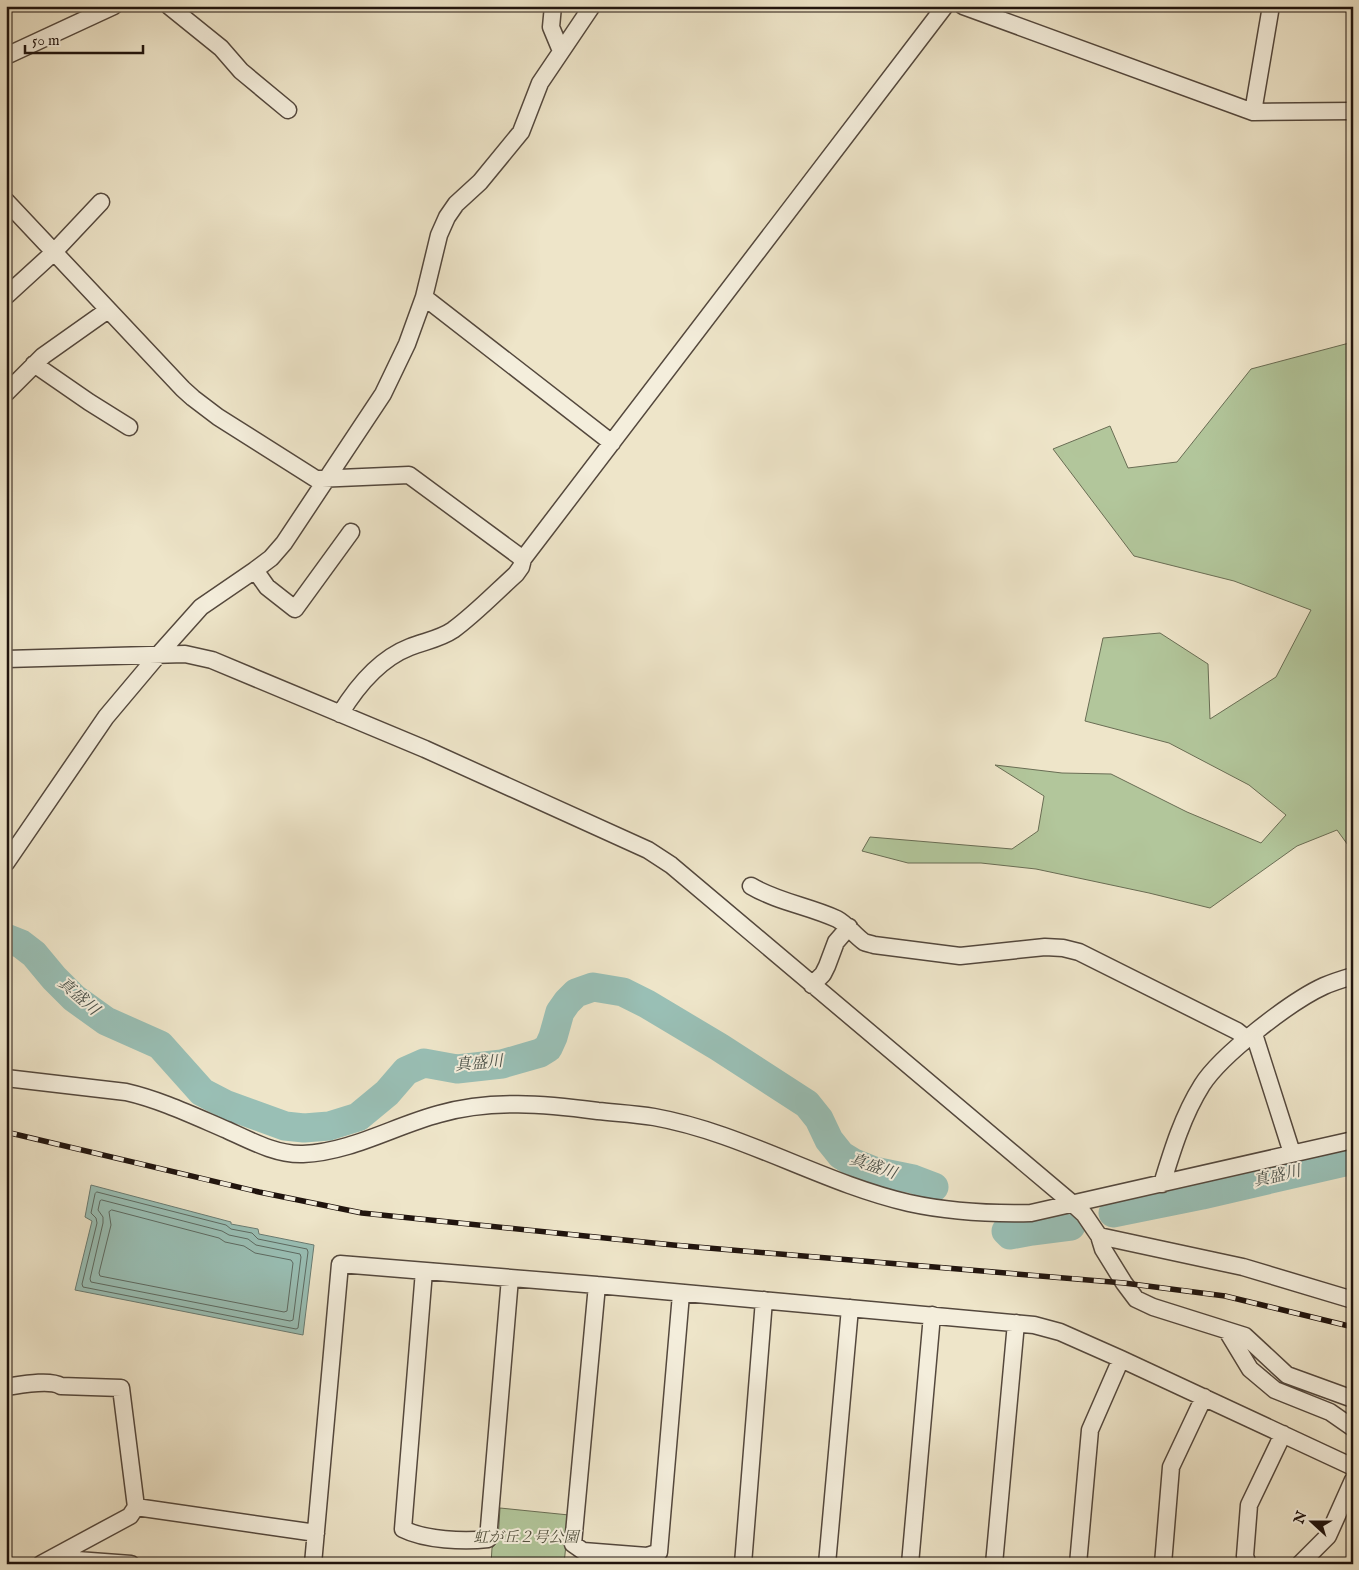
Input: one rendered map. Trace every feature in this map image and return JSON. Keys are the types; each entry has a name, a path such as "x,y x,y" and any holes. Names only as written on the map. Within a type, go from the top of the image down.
{"street":[{"path":"6,56 114,6"},
{"path":"169,6 222,48 241,71 288,110"},
{"path":"553,6 551,27 561,51"},
{"path":"6,864 106,718 159,654 201,607 255,570 284,543 383,394 397,368 424,297 439,235 447,217 456,204 480,182 521,132 540,82 592,6"},
{"path":"340,714 354,690 370,674 400,651 438,638 453,630 516,574 521,567 523,559 944,6"},
{"path":"963,6 1254,112 1353,111"},
{"path":"1254,112 1271,6"},
{"path":"6,201 193,398 218,416 316,479 409,475 523,559"},
{"path":"6,296 53,252 101,202"},
{"path":"424,297 612,443"},
{"path":"6,393 43,356 108,310"},
{"path":"34,364 129,427"},
{"path":"255,570 267,587 295,609 351,532"},
{"path":"6,659 185,654 212,660 425,749 648,850 671,865 1084,1214 1099,1236 1103,1249 1136,1299 1153,1307 1245,1336 1287,1375 1353,1399"},
{"path":"751,886 764,893 823,913 849,927 864,942 874,945 960,956 1044,947 1062,948 1079,952 1250,1037 1292,1153"},
{"path":"812,985 822,974 836,942 849,927"},
{"path":"1162,1184 1180,1132 1202,1085 1219,1064 1250,1037 1292,1005 1324,986 1353,976"},
{"path":"6,1078 139,1095 257,1143 289,1153 302,1154 337,1148 438,1114 470,1107 497,1104 562,1106 653,1117 733,1139 851,1184 907,1202 976,1214 1031,1213 1353,1140"},
{"path":"1099,1236 1243,1267 1353,1300"},
{"path":"313,1564 340,1264 932,1315 1049,1328 1121,1358 1353,1467"},
{"path":"424,1271 403,1529 415,1535 472,1541 488,1539 510,1278"},
{"path":"597,1285 573,1544 583,1551 647,1556 659,1552 681,1294"},
{"path":"743,1564 764,1300"},
{"path":"827,1564 850,1308"},
{"path":"910,1564 932,1315"},
{"path":"994,1564 1016,1323"},
{"path":"1227,1331 1250,1369 1275,1390 1330,1412 1353,1428"},
{"path":"1078,1564 1090,1430 1121,1358"},
{"path":"6,1387 35,1383 121,1388 136,1507 130,1516 41,1564"},
{"path":"1162,1564 1171,1467 1204,1397"},
{"path":"1248,1564 1246,1556 1250,1505 1283,1434"},
{"path":"1300,1564 1328,1536 1353,1480"},
{"path":"136,1507 316,1533"},
{"path":"70,1564 77,1560 132,1564"}],"green space":[{"path":"1353,342 1353,852 1337,830 1297,846 1210,908 1036,869 981,863 908,863 862,851 870,837 1012,849 1038,831 1044,796 995,765 1062,773 1111,774 1187,812 1261,843 1286,815 1249,785 1169,743 1085,721 1103,638 1160,633 1208,664 1210,719 1276,677 1311,610 1234,581 1134,556 1053,449 1110,426 1128,468 1177,462 1251,369"},
{"name":"虹が丘２号公園","path":"500,1508 569,1515 564,1564 491,1564 492,1548 498,1541"}],"water":[{"path":"91,1185 231,1222 231,1224 258,1229 259,1234 314,1245 303,1335 75,1290 92,1221 85,1217"}],"waterway":[{"name":"真盛川","path":"6,938 21,944 34,954 74,998 106,1021 160,1045 202,1092 227,1105 285,1126 304,1128 329,1126 358,1117 387,1093 406,1071 424,1063 457,1069 502,1064 540,1053 548,1048 560,1012 567,1002 576,993 593,987 623,992 647,1004 719,1047 807,1104 819,1119 829,1140 841,1155 854,1163 874,1171 913,1179 934,1187"},
{"name":"真盛川","path":"1113,1213 1202,1195 1353,1160"},
{"name":"真盛川","path":"1006,1231 1010,1235 1071,1226"}],"railway":[{"path":"6,1132 259,1192 362,1213 673,1245 1124,1283 1225,1296 1353,1327"}]}
